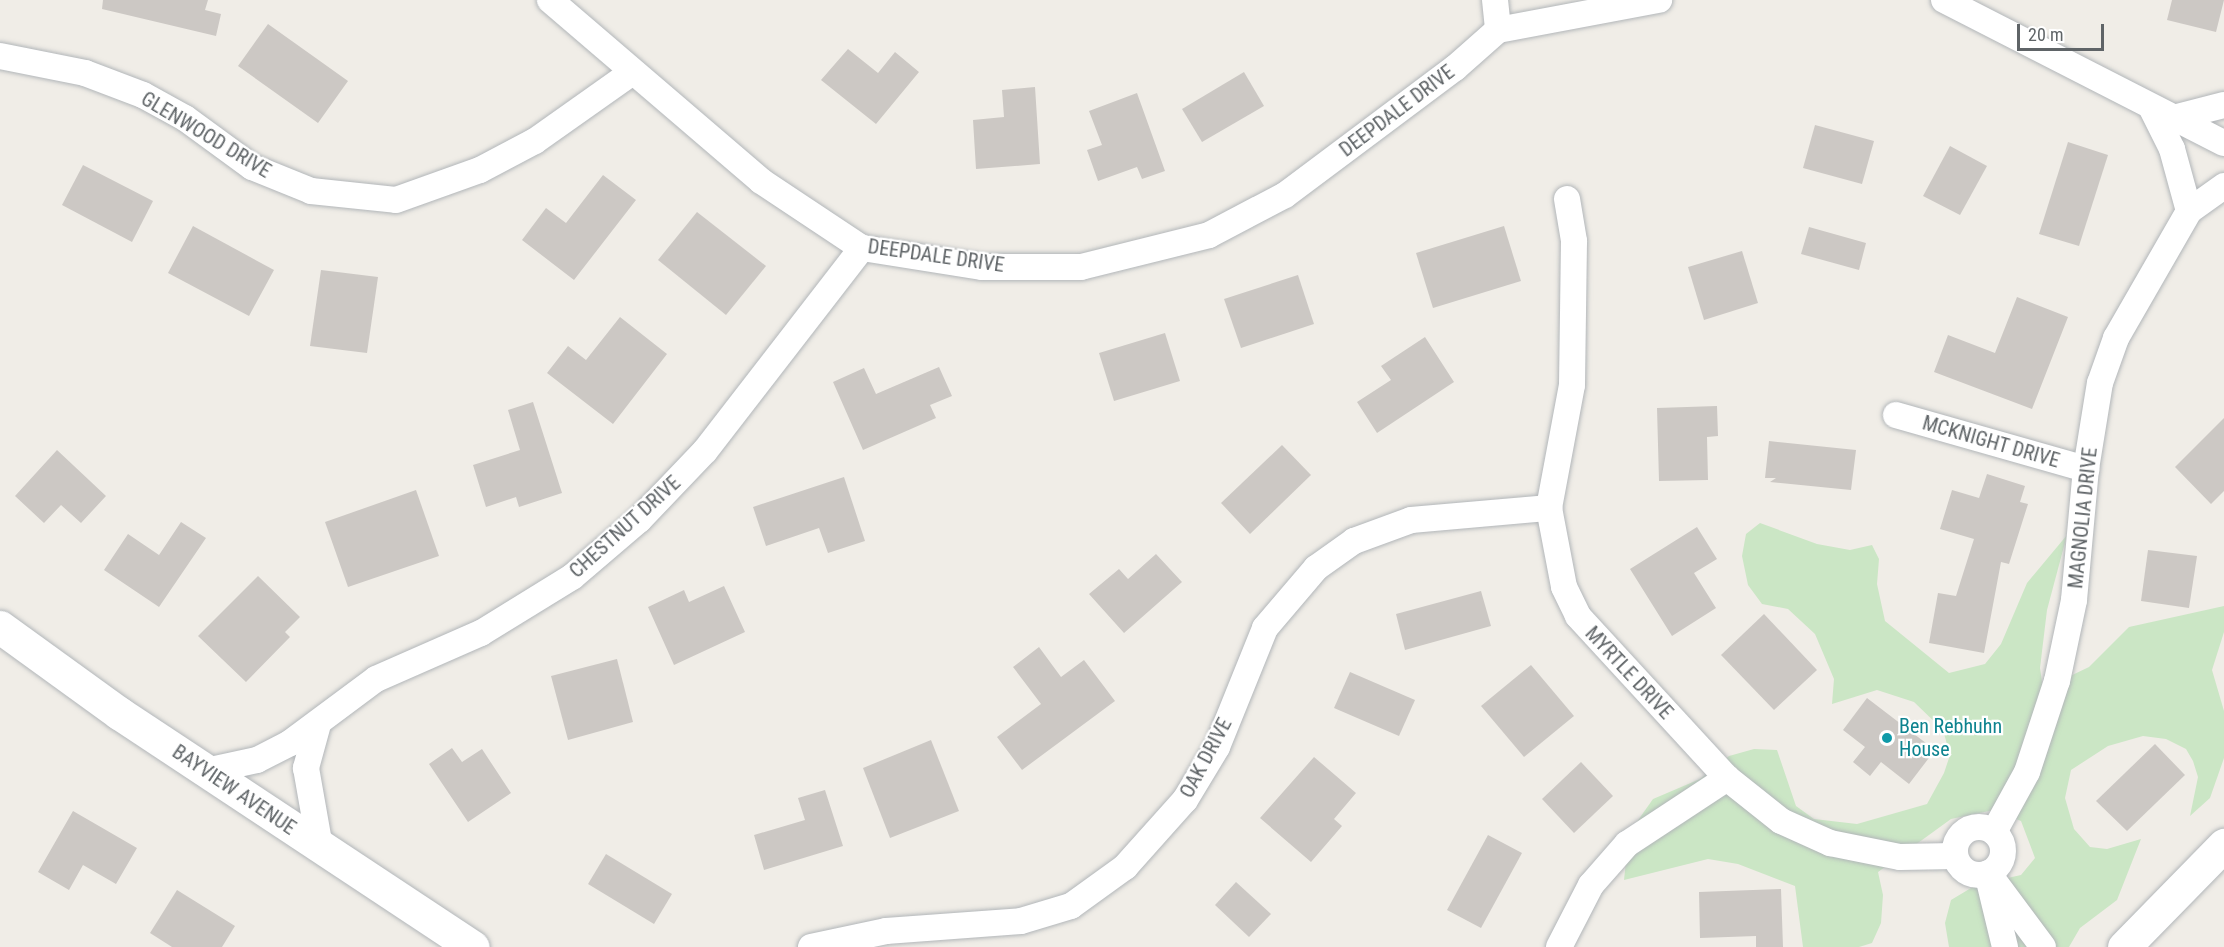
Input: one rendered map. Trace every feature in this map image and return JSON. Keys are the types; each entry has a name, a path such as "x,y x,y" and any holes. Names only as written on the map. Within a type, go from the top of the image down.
{"main road":[{"name":"BAYVIEW AVENUE","path":"0,627 206,771 473,947"},
{"path":"2124,947 2224,845"}],"street":[{"name":"DEEPDALE DRIVE","path":"550,0 631,73 761,181 862,248 982,267 1081,267 1209,235 1285,195 1455,68 1498,30"},
{"path":"1495,0 1498,30 1659,0"},
{"path":"1944,0 2224,143"},
{"name":"GLENWOOD DRIVE","path":"0,56 85,73 143,95 185,118 252,167 311,191 396,200 480,170 535,141 631,73"},
{"path":"2162,112 2224,105"},
{"path":"2162,112 2188,211"},
{"name":"MAGNOLIA DRIVE","path":"1994,832 2027,772 2057,681 2074,600 2086,469 2100,383 2116,338 2188,211 2224,186"},
{"name":"MYRTLE DRIVE","path":"1567,199 1574,241 1572,385 1549,508 1564,587 1578,616 1727,778 1780,822 1830,843 1900,857 1955,856"},
{"name":"CHESTNUT DRIVE","path":"206,771 257,760 318,724 376,680 512,616 603,551 705,451 862,248"},
{"name":"MCKNIGHT DRIVE","path":"1896,415 2086,469"},
{"name":"OAK DRIVE","path":"811,947 886,931 1021,921 1071,906 1125,867 1185,800 1217,747 1265,628 1316,567 1354,541 1411,520 1549,508"},
{"path":"318,724 306,768 320,846"},
{"path":"1559,947 1591,885 1627,844 1727,778"},
{"path":"1988,873 2003,854 1994,832 1966,830 1959,837 1955,856 1966,871 1988,873 2043,947"},
{"path":"1988,873 2005,947"}],"green space":[{"path":"1760,523 1817,544 1850,550 1872,545 1879,559 1877,584 1885,621 1949,673 1985,664 2001,644 2027,583 2067,535 2047,610 2040,668 2043,689 2089,667 2129,627 2224,606 2224,632 2212,670 2224,711 2224,758 2210,798 2190,816 2198,777 2186,749 2166,739 2143,736 2108,746 2071,770 2065,798 2074,829 2090,847 2107,849 2141,839 2117,900 2080,928 2069,947 1949,947 1945,923 1951,900 1976,885 2021,875 2035,858 2021,821 1994,810 1951,819 1878,872 1883,895 1881,923 1872,943 1859,947 1803,947 1795,886 1738,864 1708,859 1624,880 1629,833 1653,799 1700,779 1729,756 1754,749 1777,750 1796,806 1814,819 1857,824 1927,804 1944,773 1950,755 1943,730 1914,702 1877,690 1832,704 1834,679 1815,634 1788,609 1762,604 1748,585 1742,556 1746,534"}],"building":[{"path":"103,0 208,0 205,10 221,14 216,36 102,9"},
{"path":"2172,0 2224,0 2216,32 2167,20"},
{"path":"268,24 348,81 318,123 238,66"},
{"path":"848,49 878,73 895,52 919,72 876,124 821,80"},
{"path":"1244,72 1264,106 1202,142 1182,109"},
{"path":"1035,87 1040,164 976,169 973,120 1004,117 1002,90"},
{"path":"1137,93 1165,171 1142,179 1137,167 1098,181 1087,150 1102,145 1089,111"},
{"path":"1815,125 1874,141 1862,184 1803,168"},
{"path":"2068,142 2108,155 2079,246 2039,234"},
{"path":"1950,146 1987,166 1960,215 1923,196"},
{"path":"83,165 153,201 132,242 62,205"},
{"path":"603,175 636,200 574,280 522,240 546,208 566,223"},
{"path":"697,212 766,266 726,315 658,260"},
{"path":"193,226 274,270 249,316 168,273"},
{"path":"1504,226 1521,281 1433,308 1416,253"},
{"path":"1809,227 1866,243 1859,270 1801,254"},
{"path":"1742,251 1758,303 1704,320 1688,267"},
{"path":"321,270 378,277 367,353 310,346"},
{"path":"1298,275 1314,324 1241,348 1224,299"},
{"path":"2017,297 2068,317 2032,409 1934,372 1948,335 1995,353"},
{"path":"620,317 667,354 613,424 547,373 568,346 586,360"},
{"path":"1165,333 1180,381 1114,401 1099,353"},
{"path":"1425,337 1454,382 1377,433 1357,402 1391,380 1381,366"},
{"path":"939,367 952,396 930,405 936,418 863,450 833,382 864,368 876,394"},
{"path":"533,402 562,493 519,507 516,497 486,507 473,465 520,450 508,410"},
{"path":"1717,406 1718,436 1707,437 1708,480 1659,481 1657,408"},
{"path":"2224,418 2224,491 2211,504 2175,467"},
{"path":"1769,441 1856,450 1851,490 1770,482 1776,478 1765,478"},
{"path":"1282,445 1311,475 1250,534 1221,503"},
{"path":"57,450 106,496 81,523 61,505 44,523 15,496"},
{"path":"1987,474 2025,486 2020,502 2028,504 2009,564 2001,562 1984,653 1929,643 1938,593 1956,596 1974,539 1940,529 1952,490 1979,498"},
{"path":"844,477 865,541 828,553 819,528 766,546 753,507"},
{"path":"416,490 439,556 348,587 325,522"},
{"path":"181,522 206,538 159,607 104,570 128,534 159,555"},
{"path":"1697,527 1717,559 1694,573 1716,608 1672,636 1630,569"},
{"path":"2148,550 2197,556 2189,608 2141,601"},
{"path":"1156,554 1182,582 1124,633 1089,594 1119,569 1128,579"},
{"path":"258,576 300,617 285,632 290,637 246,682 198,636"},
{"path":"724,586 745,632 674,665 648,607 684,590 689,602"},
{"path":"1481,591 1491,626 1405,650 1396,614"},
{"path":"1764,614 1817,670 1774,710 1721,655"},
{"path":"1039,647 1061,677 1084,660 1115,701 1022,770 997,737 1041,704 1013,667"},
{"path":"617,659 633,722 568,740 551,676"},
{"path":"1531,665 1574,716 1524,757 1481,706"},
{"path":"1350,672 1415,700 1399,736 1334,708"},
{"name":"Ben Rebhuhn House","path":"1867,698 1935,750 1909,784 1881,762 1870,776 1853,762 1865,747 1843,730"},
{"path":"931,740 959,811 890,838 863,768"},
{"path":"2155,744 2185,775 2127,831 2096,801"},
{"path":"452,748 462,762 482,749 511,793 468,822 429,764"},
{"path":"1314,757 1356,793 1334,819 1342,826 1311,862 1260,818"},
{"path":"1581,762 1613,796 1574,833 1542,799"},
{"path":"825,790 843,846 764,870 754,835 805,820 798,798"},
{"path":"73,811 137,848 116,884 83,865 69,890 38,872"},
{"path":"1488,835 1522,853 1481,928 1447,910"},
{"path":"606,854 672,894 654,924 588,884"},
{"path":"1236,882 1271,914 1249,937 1215,905"},
{"path":"1781,889 1783,947 1756,947 1756,936 1700,938 1699,892"},
{"path":"177,890 235,926 222,947 172,947 150,933"}],"place":[{"name":"Ben Rebhuhn House","path":"1887,738"}]}
